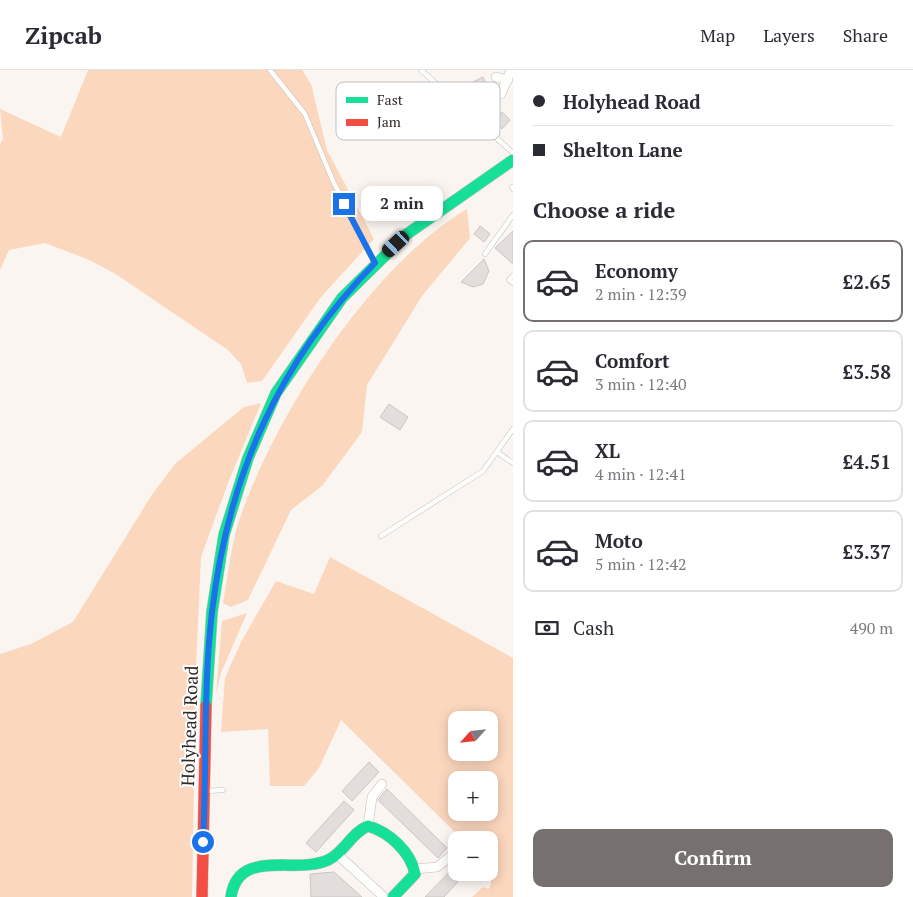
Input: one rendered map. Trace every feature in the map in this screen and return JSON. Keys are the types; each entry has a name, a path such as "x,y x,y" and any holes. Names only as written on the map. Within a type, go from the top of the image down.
{"main road":[{"name":"Holyhead Road","path":"202,897 207,682 212,612 224,535 248,458 276,393 342,298 375,263 407,234 513,160"},
{"path":"231,897 233,881 245,869 325,862 338,855 360,830 368,826 380,830 413,860 415,869 411,880 393,897"}],"street":[{"path":"501,94 511,70"},
{"path":"496,77 508,80"},
{"path":"368,826 372,797 382,784"},
{"path":"338,855 384,897"},
{"path":"415,869 437,867 448,858"}],"lane":[{"path":"270,70 305,114 333,181 375,263"},
{"path":"421,70 434,82"},
{"path":"499,140 513,153"},
{"path":"485,254 513,215"},
{"path":"513,276 510,280 513,283"},
{"path":"381,536 483,471 513,429"},
{"path":"497,452 513,463"},
{"path":"204,791 223,790"}],"shaded area":[{"path":"88,70 302,70 311,84 327,150 374,239 321,297 262,381 247,383 241,364 228,350 114,273 87,259 45,243 9,250 0,270 0,144 3,139 0,109 61,137"},
{"path":"467,209 470,238 422,296 367,385 362,432 322,486 291,510 248,600 231,607 223,603 233,546 241,515 257,474 278,431 303,388 332,344 363,303 396,266 431,234"},
{"path":"261,403 228,483 201,557 196,667 192,897 0,897 0,654 31,644 73,622 153,493 176,463 244,407"},
{"path":"330,557 513,658 513,897 472,897 483,887 489,889 491,881 498,881 498,831 454,831 341,720 319,768 304,786 270,786 268,729 221,732 225,678 241,642 276,581 314,594"},
{"path":"247,613 221,673 216,694 222,621"}],"building":[{"path":"483,77 485,82 473,82"},
{"path":"502,112 510,120 502,129 500,127 500,114"},
{"path":"480,226 490,234 484,242 474,234"},
{"path":"513,231 513,264 495,248"},
{"path":"484,259 489,271 483,284 473,287 461,282"},
{"path":"389,404 408,417 400,430 380,417"},
{"path":"369,762 379,772 352,801 342,791"},
{"path":"387,789 447,848 438,858 378,800"},
{"path":"344,801 354,810 316,852 306,843"},
{"path":"334,872 362,897 311,897 310,874"},
{"path":"448,873 448,881 459,881 444,897 425,897"}],"traffic: fast":[{"path":"206,706 212,612 224,535 248,458 276,393 342,298 407,234 513,160"},
{"path":"231,897 236,882 245,872 256,867 315,864 328,860 339,853 357,833 368,826 384,833 398,844 413,866 415,874 393,897"}],"traffic: jam":[{"path":"202,897 206,706"}],"route":[{"path":"203,842 207,682 212,612 224,535 248,458 276,393 342,298 375,263 344,204"}]}
